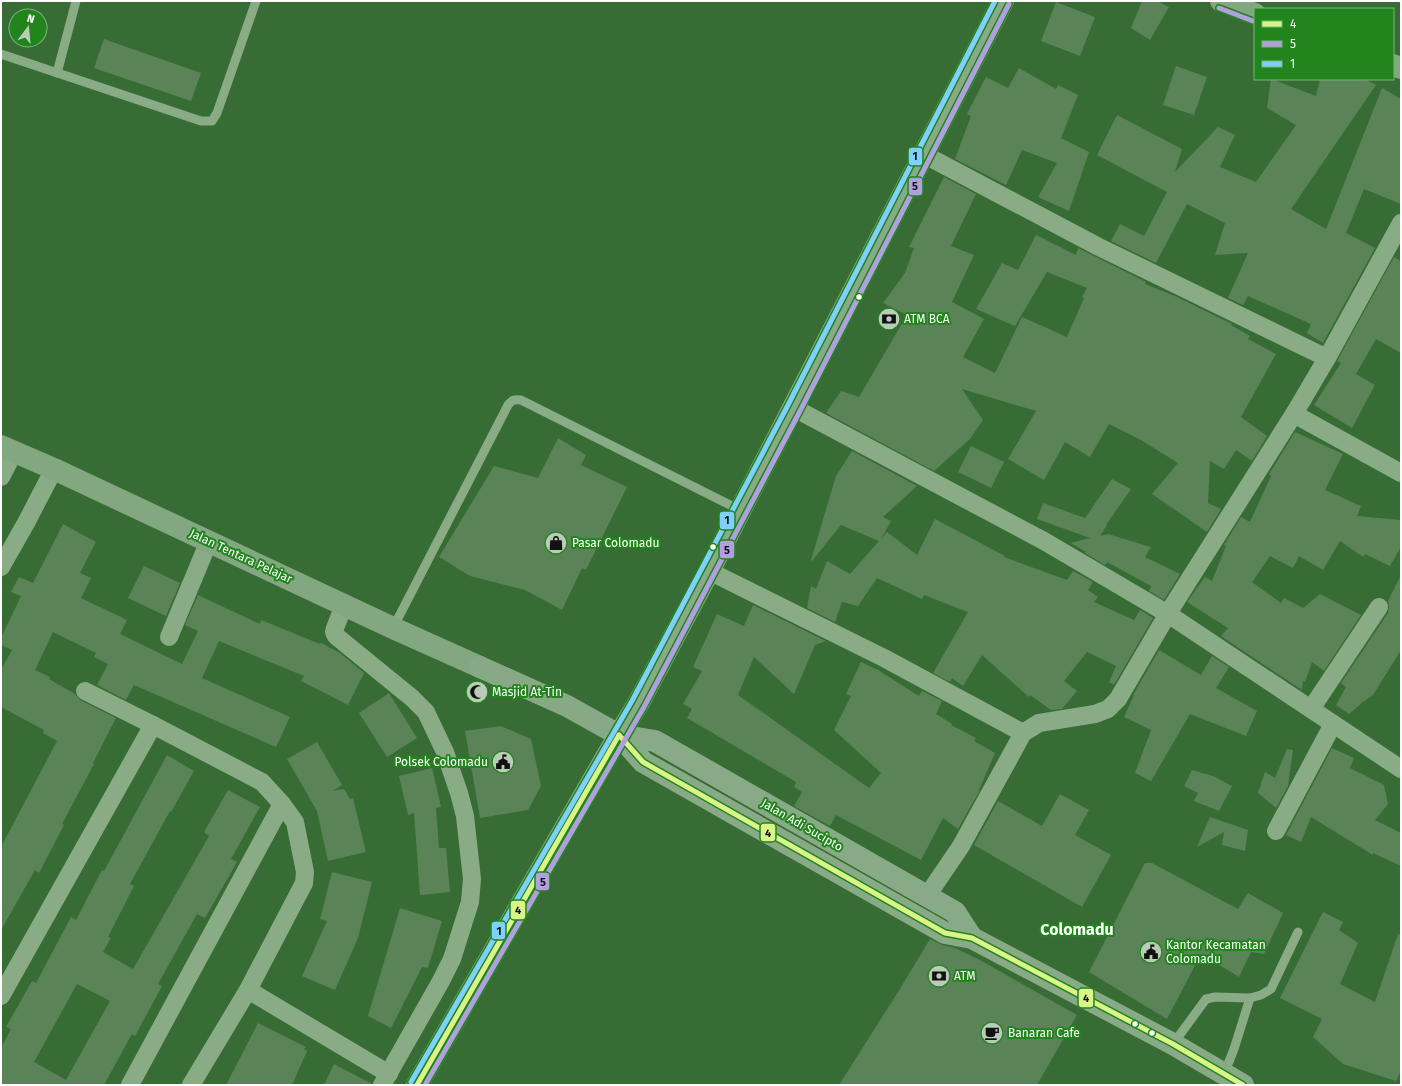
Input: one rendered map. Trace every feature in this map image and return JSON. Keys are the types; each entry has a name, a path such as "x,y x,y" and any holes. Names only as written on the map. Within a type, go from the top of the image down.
{"highway":[{"path":"619,735 638,704 709,571 1003,1"},
{"name":"Jalan Adi Sucipto","path":"619,735 655,742 955,912 972,938"},
{"name":"Jalan Adi Sucipto","path":"619,735 643,762 945,933 972,938 1173,1044 1243,1085"}],"main road":[{"path":"1221,1 1254,14"},
{"name":"Jalan Tentara Pelajar","path":"8,449 480,667"},
{"name":"Jalan Adi Sucipto","path":"480,667 567,706 619,735"},
{"path":"417,1085 619,735"}],"street":[{"path":"924,154 1099,247 1327,358"},
{"path":"927,896 961,846 1023,733 1039,723 1095,714 1108,709 1118,699 1168,614 1294,414 1327,358 1401,223"},
{"path":"794,408 1044,541 1168,614 1401,769"},
{"path":"1294,414 1401,473"},
{"path":"1,477 8,449"},
{"path":"1,567 54,469"},
{"path":"169,636 209,541"},
{"path":"709,571 884,658 1023,733"},
{"path":"248,990 385,1080 452,959 470,902 472,880 465,816 460,793 445,752 426,712 412,698 336,636 334,632 335,628 344,605"},
{"path":"1311,709 1378,606"},
{"path":"85,691 262,782 282,804 295,822 305,872 304,883 248,990 191,1085"},
{"path":"1276,831 1333,724"},
{"path":"1,996 153,725"},
{"path":"130,1085 282,804"}],"lane":[{"path":"57,73 76,1"},
{"path":"1,54 201,121 212,121 217,113 256,1"},
{"path":"393,628 508,405 511,401 516,399 740,510"},
{"path":"1173,1044 1206,999 1215,997 1250,998 1271,989 1298,932"},
{"path":"1224,1074 1234,1049 1250,998"}],"building":[{"path":"1142,1 1157,1 1169,7 1150,40 1131,28"},
{"path":"1056,2 1095,17 1080,56 1041,41"},
{"path":"104,39 201,73 191,101 94,68"},
{"path":"1176,66 1207,77 1194,115 1163,105"},
{"path":"1019,68 1056,89 1058,85 1078,95 1061,138 1089,152 1069,211 1038,197 1057,163 1022,150 1006,185 955,159 971,116 967,114 986,77 1008,88"},
{"path":"1271,80 1316,96 1320,80 1367,80 1376,85 1291,209 1326,229 1382,88 1401,99 1401,204 1364,189 1346,233 1375,248 1323,343 1307,333 1311,324 1248,296 1243,305 1228,298 1248,253 1215,255 1225,223 1187,204 1156,263 1111,241 1120,224 1144,236 1167,192 1097,155 1117,115 1182,149 1175,172 1218,127 1235,135 1220,167 1256,182 1296,125 1267,108"},
{"path":"944,177 976,194 951,246 974,255 952,302 984,319 963,357 995,373 1022,317 1067,337 1084,298 1082,297 1087,288 1047,272 1015,326 976,309 1002,263 1018,270 1036,235 1076,255 1078,248 1146,282 1145,284 1177,297 1232,324 1231,325 1250,336 1248,339 1276,354 1241,417 1267,436 1252,461 1236,450 1224,469 1210,461 1208,503 1221,509 1207,532 1152,494 1178,463 1141,440 1109,424 1090,457 1065,442 1044,480 1008,459 1036,411 962,389 983,420 970,439 934,471 826,413 841,391 859,397 907,315 883,303 905,273 914,248 909,247"},
{"path":"1394,257 1401,261 1401,353 1376,339 1356,374 1375,385 1352,428 1314,405 1341,363 1337,361"},
{"path":"1295,432 1343,454 1325,490 1361,506 1357,516 1401,520 1401,547 1390,566 1365,554 1363,557 1340,541 1323,570 1299,556 1293,568 1270,556 1252,582 1281,603 1284,598 1303,608 1320,594 1361,615 1324,671 1312,662 1305,682 1303,681 1302,690 1221,636 1228,628 1187,602 1205,577 1212,581 1226,546 1224,545 1241,517 1250,522 1271,476 1269,474"},
{"path":"558,438 586,455 581,465 627,487 586,570 582,568 562,610 525,590 470,576 439,557 494,466 538,478"},
{"path":"971,446 1004,462 991,488 958,472"},
{"path":"852,451 917,486 883,517 891,521 881,539 887,532 917,555 935,519 1005,556 1004,557 1067,580 1073,571 1093,582 1088,590 1098,597 1094,602 1134,620 1140,610 1153,618 1114,685 1109,682 1116,666 1087,652 1064,681 1077,691 1062,709 1051,710 1030,695 1029,697 982,655 963,686 952,678 950,682 933,673 968,612 924,595 922,599 877,578 858,606 842,602 835,622 807,608 811,586 816,589 827,561 850,574 879,541 841,525 812,561 811,560 836,476"},
{"path":"1112,479 1131,489 1100,536 1108,534 1151,547 1145,557 1180,574 1164,600 1149,591 1151,586 1107,562 1105,565 1071,543 1090,538 1037,519 1043,503 1085,518"},
{"path":"63,524 96,542 80,573 91,578 81,598 127,620 120,634 182,664 198,631 185,625 198,595 260,624 261,620 320,644 321,643 340,653 364,673 348,705 301,681 304,676 219,641 202,678 290,717 276,747 134,685 126,700 97,685 108,664 94,657 96,653 53,632 35,670 50,677 49,679 75,694 80,700 116,718 93,763 94,764 62,824 64,825 39,873 35,870 1,930 1,847 57,741 43,733 44,730 1,707 1,670 12,650 1,645 1,638 21,596 11,592 19,577 33,583"},
{"path":"144,566 180,583 166,616 128,598"},
{"path":"1401,575 1401,650 1373,695 1362,702 1349,714 1336,705 1346,687 1341,683 1388,613 1388,601"},
{"path":"753,605 826,641 815,645 794,694 754,657 738,695 869,788 881,773 834,730 851,696 846,694 861,662 878,670 919,696 922,691 942,701 936,714 952,724 951,725 976,738 974,741 995,753 980,790 958,829 943,818 921,860 836,815 830,826 794,806 802,792 794,787 796,782 687,718 692,709 683,704 702,671 693,667 717,614 744,626"},
{"path":"1159,650 1201,675 1212,656 1229,667 1216,688 1257,711 1246,736 1190,714 1151,781 1135,773 1151,730 1124,717 1133,695"},
{"path":"389,693 417,738 387,757 359,713"},
{"name":"Polsek Colomadu","path":"501,726 531,739 541,786 528,810 480,818 465,731"},
{"path":"317,742 342,785 333,791 344,789 350,799 353,798 366,852 328,861 317,811 287,759"},
{"path":"1332,748 1354,758 1350,768 1384,785 1388,804 1375,820 1401,833 1401,866 1373,853 1373,855 1311,817 1301,842 1286,835"},
{"path":"1287,749 1293,750 1288,786 1276,808 1258,793 1265,772 1275,778"},
{"path":"167,755 194,771 130,884 134,886 108,937 111,938 103,952 133,969 209,836 204,832 228,790 260,807 231,859 237,862 205,918 197,914 158,984 162,986 135,1036 132,1034 104,1085 1,1085 1,1048 11,1029 6,1027 32,981 36,983 71,917 76,920 102,870 104,871","holes":["77,984 110,1001 66,1080 34,1062"]},
{"path":"432,768 441,807 436,808 439,848 446,848 450,892 420,895 414,813 408,815 399,776"},
{"path":"1192,770 1213,776 1232,786 1219,811 1194,801 1198,793 1184,786"},
{"path":"1060,794 1089,810 1075,835 1111,855 1082,907 974,845 998,801 1042,826"},
{"path":"1210,817 1248,830 1245,851 1222,845 1224,832 1197,847"},
{"name":"Kantor Kecamatan Colomadu","path":"1145,863 1152,863 1238,909 1248,893 1283,913 1264,954 1251,952 1239,977 1201,954 1167,1019 1089,972"},
{"path":"332,872 372,882 358,938 335,990 302,976 327,921 320,919"},
{"path":"400,908 442,921 428,968 422,967 391,1028 368,1016"},
{"path":"1323,912 1343,922 1339,930 1358,943 1340,984 1375,1002 1398,934 1401,935 1401,1071 1396,1081 1343,1064 1313,1037 1322,1019 1280,998"},
{"path":"930,939 942,945 955,948 980,960 1077,1015 1037,1085 839,1085"},
{"path":"258,1023 306,1047 304,1049 307,1051 292,1085 226,1085"},
{"path":"334,1064 372,1084 372,1085 324,1085"}],"transit line":[{"name":"1","path":"411,1082 632,701 788,405 995,1"},
{"name":"5","path":"425,1085 644,707 800,411 1009,4"},
{"name":"5","path":"1219,8 1253,21"},
{"name":"4","path":"619,735 643,762 945,933 972,938 1173,1044 1243,1085"},
{"name":"4","path":"417,1085 619,735"}],"place":[{"name":"ATM BCA","path":"889,319"},
{"name":"Pasar Colomadu","path":"556,543"},
{"name":"Masjid At-Tin","path":"477,692"},
{"name":"Polsek Colomadu","path":"503,762"},
{"name":"Kantor Kecamatan Colomadu","path":"1151,952"},
{"name":"ATM","path":"939,976"},
{"name":"Banaran Cafe","path":"992,1033"}],"district":[{"name":"Colomadu","path":"1077,929"}]}
